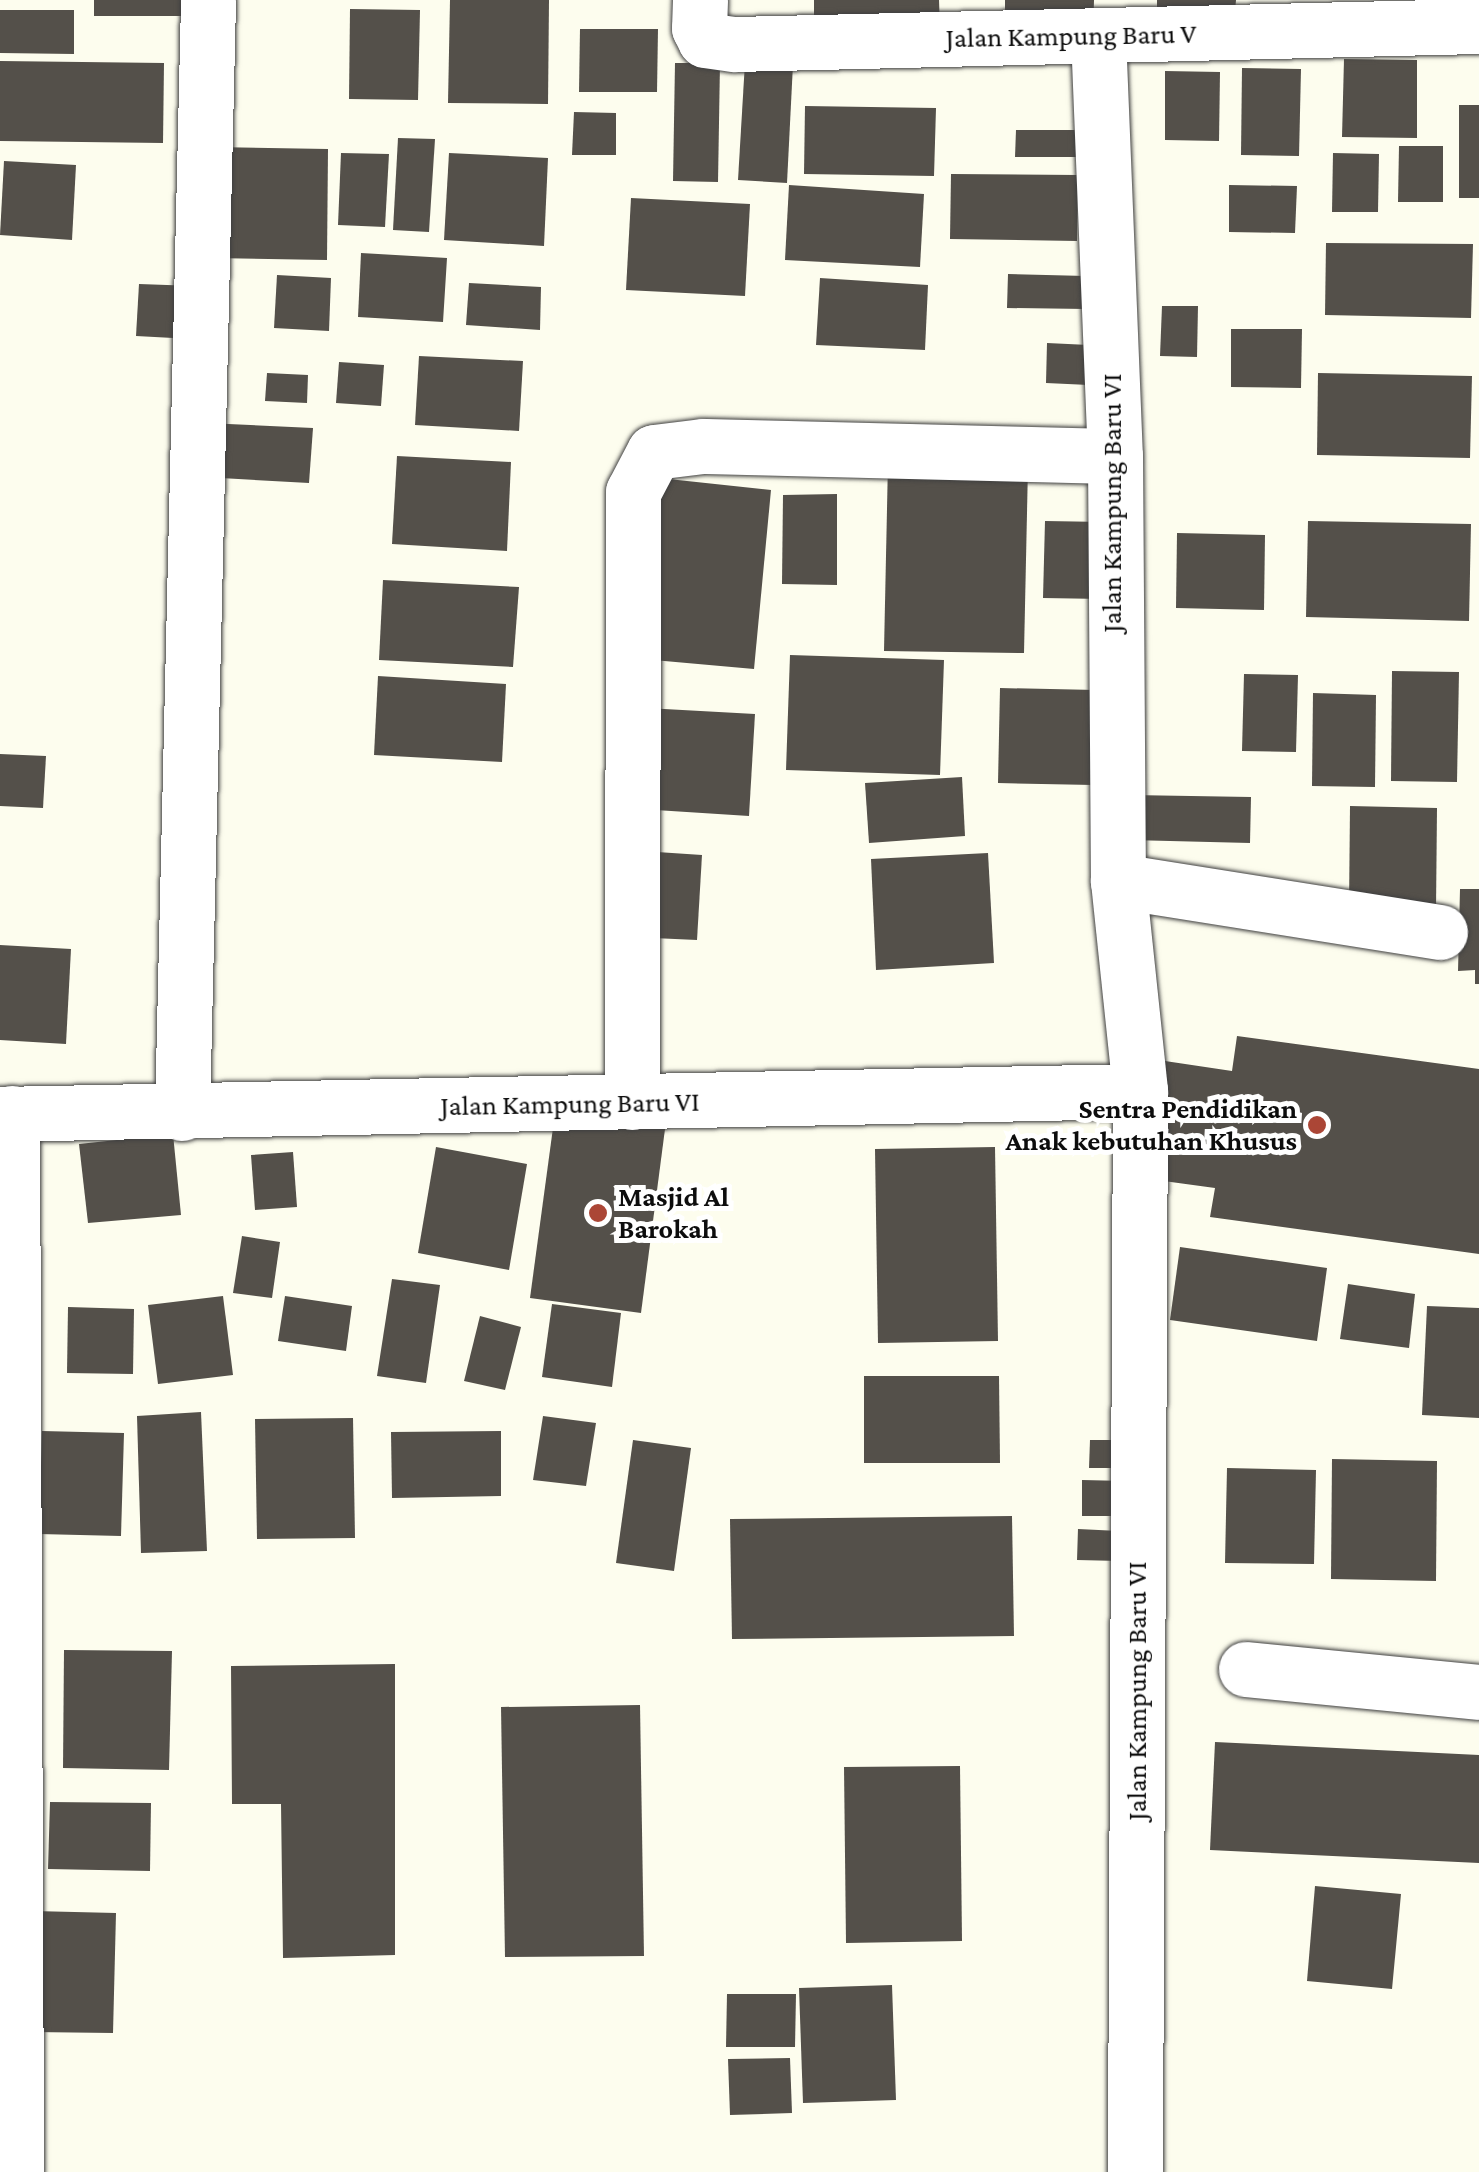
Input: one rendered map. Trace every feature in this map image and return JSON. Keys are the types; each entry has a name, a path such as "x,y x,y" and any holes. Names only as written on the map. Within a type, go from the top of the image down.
{"street":[{"path":"182,1113 208,0"},
{"name":"Jalan Kampung Baru V","path":"700,0 699,28 704,40 714,44 1479,26"},
{"name":"Jalan Kampung Baru VI","path":"1098,35 1114,456 1118,880 1140,1091 1135,2172"},
{"path":"632,1102 633,492 654,452 702,446 1114,456"},
{"path":"1118,880 1440,932"},
{"name":"Jalan Kampung Baru VI","path":"6,1114 1140,1091"},
{"path":"6,1114 16,2172"},
{"path":"1246,1669 1479,1692"}],"building":[{"path":"94,0 182,0 182,16 94,16"},
{"path":"450,0 549,0 548,104 448,103"},
{"path":"814,0 939,0 940,30 814,29"},
{"path":"1005,0 1094,0 1093,33 1005,31"},
{"path":"1157,0 1236,0 1235,11 1157,9"},
{"path":"350,9 420,10 418,100 349,99"},
{"path":"0,10 74,10 74,54 0,53"},
{"path":"580,29 658,29 657,92 579,92"},
{"path":"1344,59 1417,60 1417,138 1342,137"},
{"path":"0,61 164,63 163,143 0,141"},
{"path":"745,62 793,64 787,183 738,180"},
{"path":"675,63 720,63 718,182 673,181"},
{"path":"1242,68 1301,69 1299,156 1241,155"},
{"path":"1165,71 1220,72 1219,141 1165,140"},
{"path":"1459,105 1479,105 1479,198 1459,198"},
{"path":"805,106 936,108 934,176 804,174"},
{"path":"574,112 616,113 616,155 572,155"},
{"path":"1016,130 1087,130 1088,157 1015,157"},
{"path":"398,138 435,139 429,232 393,230"},
{"path":"1399,146 1443,146 1443,202 1398,202"},
{"path":"213,147 328,149 327,260 212,258"},
{"path":"341,153 389,154 385,227 338,225"},
{"path":"449,153 548,158 544,246 444,240"},
{"path":"1333,153 1379,154 1378,212 1332,212"},
{"path":"4,161 76,165 72,240 0,235"},
{"path":"951,174 1078,175 1077,241 950,239"},
{"path":"789,185 924,194 920,267 785,260"},
{"path":"1229,185 1297,186 1295,233 1229,232"},
{"path":"631,198 750,204 745,296 626,290"},
{"path":"1326,243 1473,244 1471,318 1325,315"},
{"path":"361,253 447,258 443,322 358,317"},
{"path":"1008,274 1086,276 1086,309 1007,308"},
{"path":"277,275 331,278 329,331 274,328"},
{"path":"820,278 928,285 925,350 816,345"},
{"path":"469,283 541,287 540,330 466,325"},
{"path":"139,284 195,286 192,339 136,336"},
{"path":"1162,306 1198,306 1197,357 1160,356"},
{"path":"1231,329 1302,329 1301,388 1231,387"},
{"path":"1047,343 1089,345 1089,385 1046,383"},
{"path":"419,356 523,361 519,431 415,425"},
{"path":"339,362 384,365 381,406 336,403"},
{"path":"267,373 308,375 307,403 265,401"},
{"path":"1318,373 1472,376 1470,458 1317,455"},
{"path":"206,423 313,428 309,483 203,477"},
{"path":"397,456 511,462 507,551 392,544"},
{"path":"888,462 1028,466 1024,653 884,651"},
{"path":"659,478 771,490 754,669 642,659"},
{"path":"837,494 837,585 782,584 783,495"},
{"path":"1045,521 1105,522 1103,599 1043,598"},
{"path":"1308,521 1471,524 1469,621 1306,617"},
{"path":"1177,533 1265,535 1264,610 1176,608"},
{"path":"383,580 519,587 513,667 379,660"},
{"path":"790,655 944,660 940,775 786,770"},
{"path":"1392,671 1459,672 1457,782 1391,781"},
{"path":"1244,674 1298,675 1296,752 1242,751"},
{"path":"378,676 506,684 502,762 374,755"},
{"path":"1000,688 1096,690 1093,785 998,783"},
{"path":"1313,693 1376,695 1375,787 1312,786"},
{"path":"646,708 755,714 749,816 640,809"},
{"path":"0,754 46,756 43,808 0,806"},
{"path":"962,777 965,836 869,843 865,783"},
{"path":"1131,795 1251,797 1250,843 1130,840"},
{"path":"1350,806 1437,808 1436,909 1349,908"},
{"path":"657,852 702,855 697,940 653,938"},
{"path":"988,853 994,963 876,970 871,859"},
{"path":"1460,889 1479,889 1479,984 1475,984 1475,970 1458,971"},
{"path":"0,945 71,949 66,1044 0,1040"},
{"name":"Sentra Pendidikan Anak kebutuhan Khusus","path":"1237,1036 1479,1069 1479,1254 1210,1217 1215,1188 1149,1179 1165,1061 1232,1071"},
{"name":"Masjid Al Barokah","path":"555,1113 665,1129 641,1313 530,1298"},
{"path":"173,1134 181,1215 88,1223 79,1144"},
{"path":"436,1147 527,1164 509,1270 418,1253"},
{"path":"995,1147 998,1341 878,1343 875,1149"},
{"path":"293,1152 297,1207 255,1210 251,1155"},
{"path":"242,1236 280,1242 272,1298 233,1293"},
{"path":"1180,1247 1327,1268 1317,1341 1170,1320"},
{"path":"392,1279 440,1285 426,1383 377,1376"},
{"path":"1348,1284 1415,1294 1409,1348 1340,1339"},
{"path":"223,1296 233,1375 158,1384 148,1305"},
{"path":"285,1296 352,1306 346,1351 278,1341"},
{"path":"552,1304 621,1313 612,1387 542,1377"},
{"path":"1427,1306 1479,1308 1479,1418 1422,1415"},
{"path":"68,1307 134,1309 133,1374 67,1373"},
{"path":"480,1316 521,1327 505,1390 464,1381"},
{"path":"864,1376 999,1376 1000,1463 864,1463"},
{"path":"201,1412 207,1551 141,1553 137,1416"},
{"path":"543,1416 596,1423 586,1486 533,1480"},
{"path":"353,1418 355,1538 257,1539 255,1419"},
{"path":"42,1431 124,1433 121,1536 39,1534"},
{"path":"501,1431 501,1496 392,1498 391,1432"},
{"path":"633,1440 691,1448 674,1571 616,1563"},
{"path":"1090,1440 1129,1440 1128,1468 1089,1468"},
{"path":"1332,1459 1437,1461 1436,1581 1331,1579"},
{"path":"1227,1468 1316,1470 1314,1564 1225,1563"},
{"path":"1082,1480 1126,1481 1126,1516 1082,1516"},
{"path":"1012,1516 1014,1636 732,1639 730,1519"},
{"path":"1078,1529 1119,1531 1120,1561 1077,1560"},
{"path":"64,1650 172,1651 169,1770 63,1768"},
{"path":"395,1664 395,1955 283,1958 281,1804 232,1804 231,1666"},
{"path":"640,1705 644,1956 505,1957 501,1707"},
{"path":"1215,1742 1479,1755 1479,1863 1210,1850"},
{"path":"960,1766 962,1941 846,1943 844,1767"},
{"path":"50,1802 151,1803 150,1871 48,1869"},
{"path":"1315,1886 1401,1894 1392,1989 1307,1981"},
{"path":"33,1911 116,1913 113,2033 32,2032"},
{"path":"892,1985 896,2100 803,2103 799,1988"},
{"path":"727,1994 796,1994 795,2047 726,2047"},
{"path":"790,2058 792,2113 730,2115 728,2059"}],"place":[{"name":"Sentra Pendidikan Anak kebutuhan Khusus","path":"1317,1125"},
{"name":"Masjid Al Barokah","path":"598,1213"}]}
